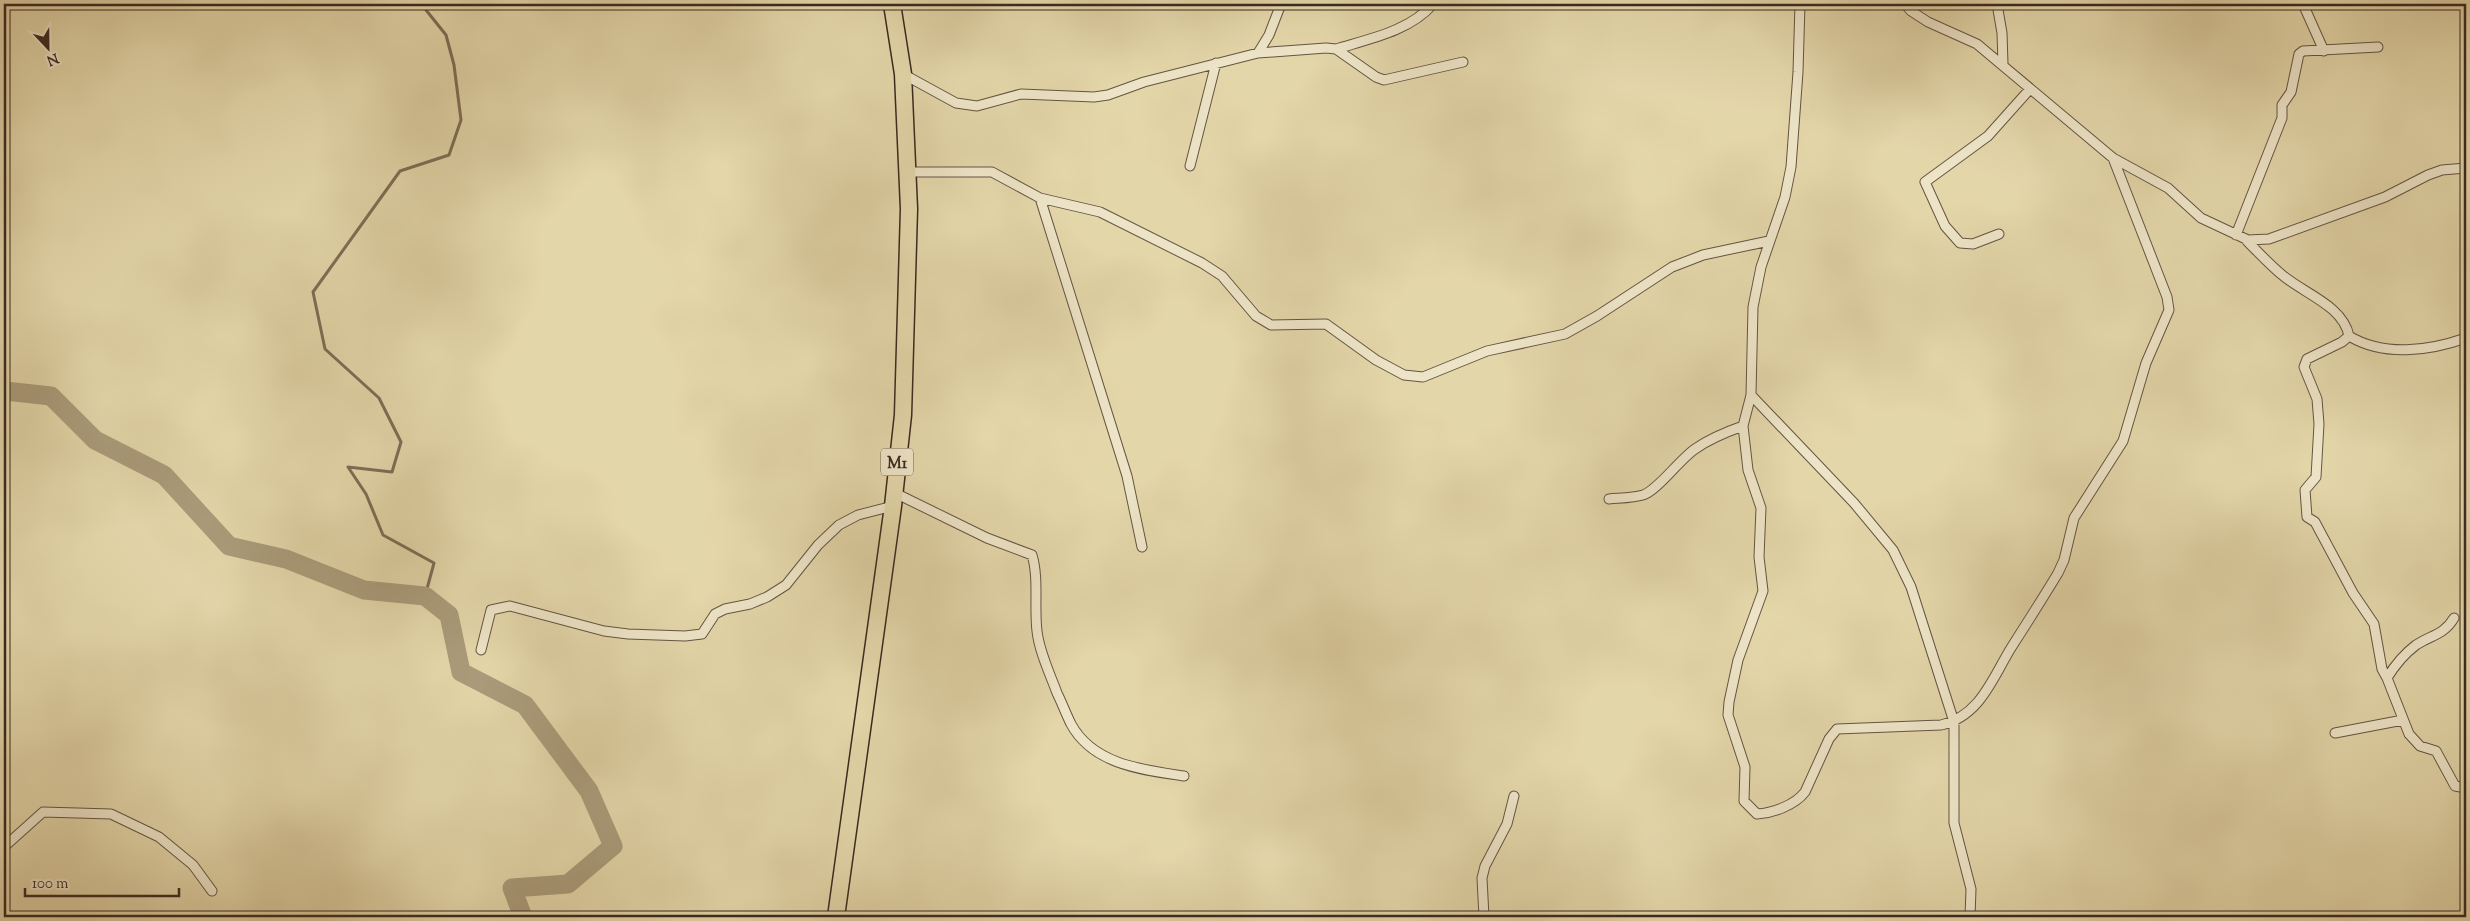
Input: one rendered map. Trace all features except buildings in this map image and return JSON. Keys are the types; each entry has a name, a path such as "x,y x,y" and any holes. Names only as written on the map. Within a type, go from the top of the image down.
{"highway":[{"name":"M1","path":"836,917 893,499 902,415 909,209 903,74 892,4"}],"street":[{"path":"1258,54 1269,35 1281,4"},
{"path":"903,74 956,103 977,106 1021,94 1094,97 1108,95 1144,82 1216,63 1258,54 1336,49 1399,27 1422,16 1433,4"},
{"path":"1800,4 1798,72 1791,167 1784,197 1761,267 1753,307 1751,395 1743,426 1748,470 1761,508 1759,557 1763,592 1738,660 1728,715 1745,767 1744,801 1757,814 1768,813 1800,799 1829,739 1837,729 1941,725 1954,722 1972,708 1989,690 2008,653 2058,573 2064,560 2074,518 2122,441 2146,363 2169,310 2167,297 2113,158"},
{"path":"1905,4 1911,11 1928,22 1978,44 2113,158 2168,188 2193,213 2201,218 2246,240 2255,242 2269,240 2386,197 2428,175 2442,170 2466,168"},
{"path":"1997,4 2002,33 2003,64"},
{"path":"2303,4 2324,51"},
{"path":"2236,235 2282,118 2282,105 2291,92 2299,54 2303,52 2378,47"},
{"path":"1336,49 1376,77 1384,80 1463,62"},
{"path":"1190,166 1216,63"},
{"path":"1999,234 1973,244 1960,243 1945,226 1925,182 1988,136 2030,89"},
{"path":"908,172 992,172 1040,198 1100,212 1202,263 1222,276 1256,316 1270,325 1326,324 1376,360 1404,375 1423,377 1486,351 1564,334 1597,316 1672,267 1703,255 1769,241"},
{"path":"1040,198 1050,235 1127,476 1142,547"},
{"path":"2246,240 2282,275 2330,308 2347,326 2349,336 2364,345 2388,349 2445,345 2466,338"},
{"path":"2349,336 2342,342 2307,359 2304,367 2317,399 2319,424 2316,477 2305,490 2307,517 2315,522 2353,593 2374,624 2382,669 2388,678 2403,720 2413,740 2420,746 2436,751 2455,786 2466,788"},
{"path":"1751,395 1854,503 1893,550 1911,586 1954,722 1954,823 1969,876 1971,889 1970,917"},
{"path":"1609,499 1644,494 1653,489 1670,470 1694,449 1726,432 1743,426"},
{"path":"481,650 491,610 510,606 604,632 685,636 702,634 716,614 725,609 750,604 767,597 786,585 818,545 839,525 893,499 1032,555 1037,634 1054,685 1072,726 1093,750 1130,768 1184,776"},
{"path":"2388,678 2397,662 2410,651 2448,628 2454,618"},
{"path":"2335,733 2403,720"},
{"path":"1484,917 1482,878 1485,866 1507,824 1514,796"},
{"path":"4,847 44,812 110,814 158,837 193,865 212,891"}],"waterway":[{"path":"425,596 434,563 383,535 366,494 348,467 392,472 401,442 379,398 325,349 313,292 400,171 449,155 461,120 454,65 446,35 426,10 427,4"},
{"path":"4,393 5,391 51,396 95,440 164,475 229,546 286,559 364,590 425,596 449,615 461,672 525,705 589,791 613,846 568,884 512,888 523,917"}]}
